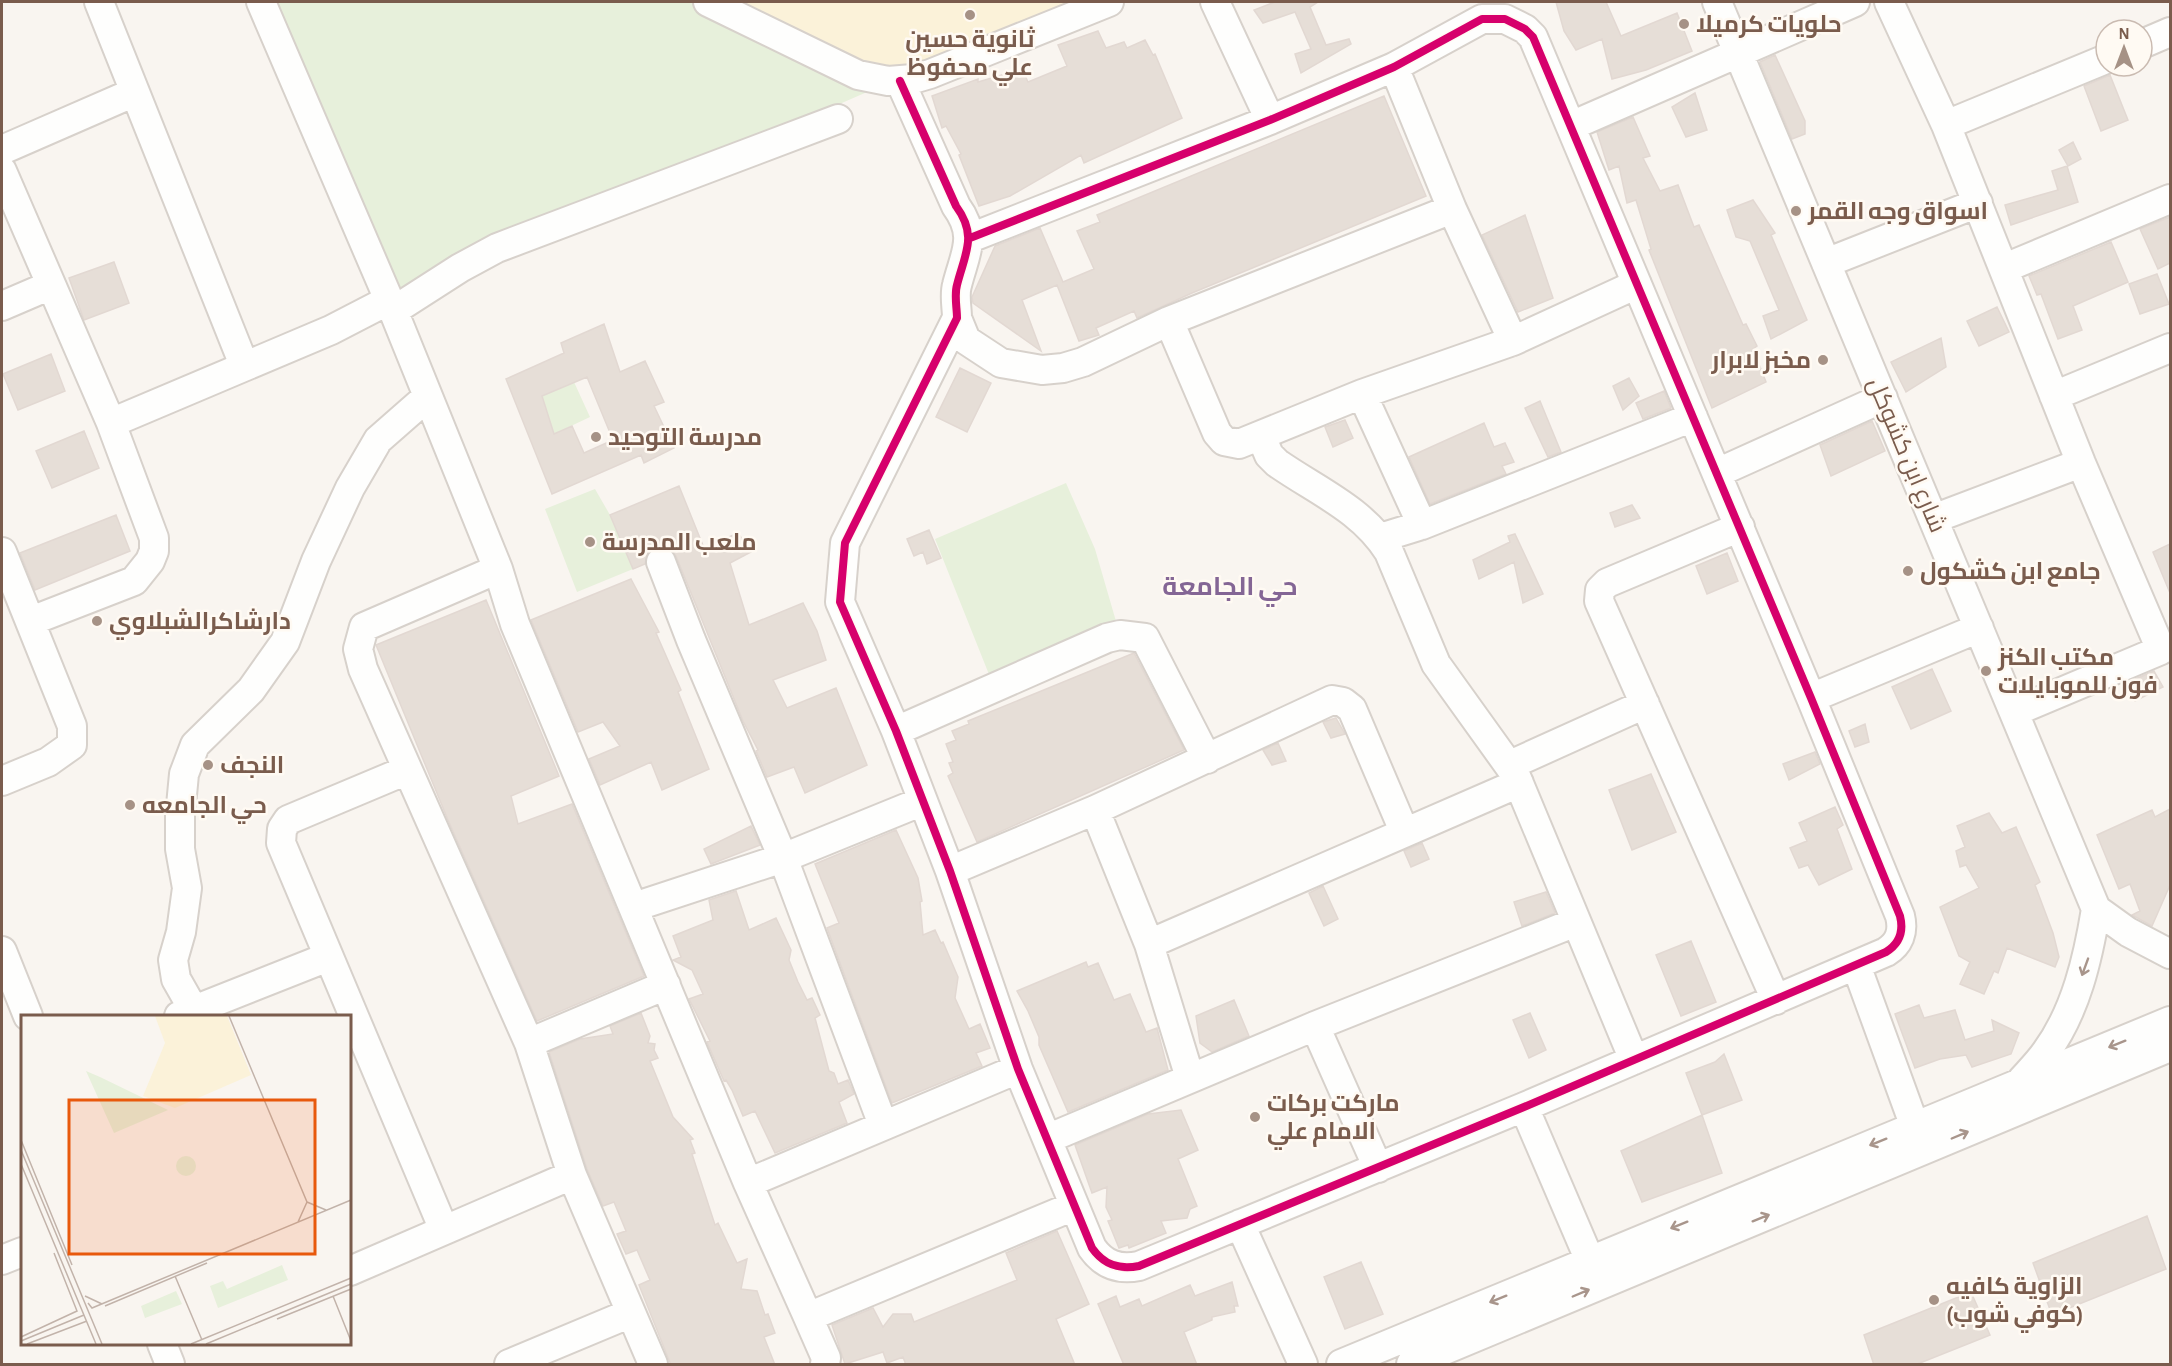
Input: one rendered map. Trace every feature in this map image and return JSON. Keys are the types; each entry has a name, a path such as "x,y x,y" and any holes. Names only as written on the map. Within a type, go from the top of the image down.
{"street":[{"path":"99,2 244,366"},
{"path":"261,2 391,305 498,569 515,624 748,1183 808,1317 825,1358 825,1365"},
{"path":"708,2 858,75 874,80 900,81 930,74 1109,2"},
{"path":"1215,2 1270,120"},
{"name":"شارع ابن كشوكل","path":"1717,2 2096,909"},
{"path":"1571,126 1855,2"},
{"path":"1889,2 1946,125 2005,267 2081,463 2166,661 2014,712"},
{"path":"957,318 844,543 840,602 896,731 950,871 1018,1069 1074,1206 1097,1255 1104,1261 1121,1268 1139,1266 1776,1000 1892,948 1900,937 1902,923 1811,698 1533,37 1525,29 1505,19 1493,18 1471,23 1394,67 1270,120 970,238"},
{"path":"2154,39 2170,32"},
{"path":"1946,125 2094,64"},
{"path":"1394,67 1452,209 1513,341"},
{"path":"900,81 956,206 965,219 970,238 963,270 956,286 957,318 966,340 982,353 1011,366 1042,370 1063,368 1083,362 1169,321 1452,209"},
{"path":"2,150 135,92"},
{"path":"111,423 391,305 497,248 838,119"},
{"path":"2,171 111,423 154,538 154,551 143,572 134,581 31,621"},
{"path":"2005,267 2170,199"},
{"path":"1826,263 1978,202"},
{"path":"1169,321 1220,437 1229,443 1239,444 1362,394 1513,341 1637,284"},
{"path":"2,306 51,285"},
{"path":"2054,396 2170,348"},
{"path":"1362,394 1422,525"},
{"path":"328,957 190,1014 176,979 172,960 181,932 187,888 180,849 184,774 195,745 251,690 285,642 316,561 350,488 378,441 427,396"},
{"path":"1717,473 1883,398"},
{"path":"1380,538 1422,525 1693,417"},
{"path":"1261,436 1269,455 1277,464 1359,516 1380,538 1389,552 1436,664 1514,774 1634,1060"},
{"path":"1933,519 2081,463"},
{"path":"1740,527 1607,583 1600,591 1599,600 1776,1000"},
{"path":"2,552 72,726 72,745 48,762 2,781"},
{"path":"661,562 691,640 783,858 883,1125"},
{"path":"498,569 364,627 358,649 363,669 529,1043 572,1175 653,1365"},
{"path":"1811,698 1979,628"},
{"path":"896,731 1107,638 1135,636 1145,638 1207,759"},
{"path":"950,871 1095,810 1326,702 1343,702 1355,714 1404,831"},
{"path":"1149,944 1404,831 1645,704"},
{"path":"407,770 288,820 282,829 281,843 286,860 444,1230"},
{"path":"634,907 783,858 923,801"},
{"path":"1095,810 1149,944 1190,1078"},
{"path":"2018,1084 2047,1052 2059,1030 2089,956 2096,909 2128,932 2170,954"},
{"path":"1047,1139 1315,1026 1576,922"},
{"path":"2,951 27,1015"},
{"path":"1856,965 1915,1127"},
{"path":"529,1043 666,985"},
{"path":"1411,1365 1729,1218 1915,1127 2170,1021"},
{"path":"1315,1026 1378,1168"},
{"path":"1341,1365 1590,1261 1729,1218 2170,1047"},
{"path":"748,1183 1018,1069"},
{"path":"1524,1107 1590,1261"},
{"path":"351,1271 572,1175"},
{"path":"808,1317 1074,1206"},
{"path":"1240,1224 1303,1365"},
{"path":"2,1260 21,1252"},
{"path":"509,1365 631,1313"}],"green space":[{"path":"259,2 703,2 874,89 389,300"},
{"path":"574,382 590,417 554,434 542,396"},
{"path":"1066,483 1095,549 1120,635 994,687 935,539"},
{"name":"ملعب المدرسة","path":"595,489 610,515 633,569 577,592 545,509"}],"sand":[{"path":"708,2 1109,2 888,81"}],"building":[{"path":"1275,2 1318,2 1310,7 1326,45 1349,39 1351,44 1301,73 1295,54 1311,49 1295,12 1263,23 1254,10"},
{"path":"1556,2 1606,2 1621,36 1677,13 1692,51 1646,70 1612,79 1602,39 1576,50 1564,31"},
{"path":"1098,31 1106,48 1124,42 1127,48 1145,40 1153,55 1155,54 1182,118 1084,163 1081,155 1010,196 979,206 959,155 961,154 946,126 942,128 932,96 978,79 978,82 1022,69 1028,82 1067,66 1058,45"},
{"path":"1775,55 1805,121 1805,134 1792,139 1760,62"},
{"path":"2103,78 2111,78 2128,120 2101,131 2084,86"},
{"path":"1695,93 1707,130 1686,137 1672,107"},
{"path":"1384,96 1426,196 1137,318 1134,311 1096,328 1099,335 1079,341 1057,285 1022,300 1041,351 973,303 972,297 995,246 1040,228 1063,282 1094,269 1077,231 1100,222 1097,215"},
{"path":"1633,117 1650,156 1643,158 1660,191 1678,185 1694,227 1699,225 1743,325 1746,324 1757,346 1753,349 1766,382 1712,408 1649,250 1651,249 1636,200 1627,203 1619,166 1609,170 1597,132"},
{"path":"2073,142 2081,159 2068,166 2059,150"},
{"path":"2067,166 2078,202 2011,225 2005,205 2058,190 2052,171"},
{"path":"1753,200 1775,233 1771,235 1807,320 1771,339 1763,316 1779,310 1750,241 1736,237 1727,210"},
{"path":"1525,215 1553,298 1518,312 1482,235"},
{"path":"2170,217 2170,263 2158,269 2140,229"},
{"path":"2111,242 2128,282 2073,306 2082,330 2058,339 2041,294 2037,295 2029,276"},
{"path":"114,262 129,303 84,320 69,278"},
{"path":"2157,274 2169,304 2140,314 2129,284"},
{"path":"1997,307 2009,332 1979,346 1967,321"},
{"path":"604,324 620,372 645,361 664,402 654,406 674,448 644,463 641,455 552,494 506,379 564,353 561,343","holes":["587,377 613,440 584,453 572,426 554,434 542,396"]},
{"path":"1941,338 1946,367 1906,392 1891,362"},
{"path":"51,354 65,391 18,410 3,374"},
{"path":"960,368 991,383 967,432 936,417"},
{"path":"1629,378 1639,396 1623,410 1613,386"},
{"path":"1664,391 1671,408 1643,419 1636,403"},
{"path":"1540,401 1561,452 1548,457 1525,408"},
{"path":"1345,420 1353,438 1333,447 1325,427"},
{"path":"1872,421 1885,451 1831,476 1820,445"},
{"path":"1484,423 1494,447 1505,443 1514,462 1502,466 1506,474 1430,504 1409,457"},
{"path":"84,431 99,468 52,488 36,451"},
{"path":"679,486 704,548 738,533 751,552 730,563 749,625 803,603 817,631 826,660 773,680 787,708 836,688 867,765 805,793 794,767 767,777 756,751 758,750 743,721 676,556 664,546 656,546 648,552 645,564 633,569 610,515"},
{"path":"1632,505 1640,518 1615,527 1610,513"},
{"path":"116,515 130,551 35,590 20,553"},
{"path":"929,530 941,558 927,564 923,552 914,556 907,539"},
{"path":"1515,534 1543,594 1523,603 1514,562 1479,579 1473,560 1510,542 1508,536"},
{"path":"2170,544 2170,593 2153,552"},
{"path":"1727,553 1738,581 1707,594 1696,566"},
{"path":"631,579 659,632 656,633 681,690 678,692 709,769 662,790 651,762 600,785 589,759 620,746 603,722 578,732 531,620"},
{"path":"486,600 559,776 511,796 518,824 572,804 644,976 537,1021 448,820 376,645"},
{"path":"1134,653 1184,750 977,842 948,776 953,773 949,763 953,762 946,744 956,740 952,731 969,724 968,721"},
{"path":"1932,669 1951,711 1911,729 1892,687"},
{"path":"2154,671 2163,687 2135,701 2126,683"},
{"path":"1336,718 1345,734 1331,738 1323,722"},
{"path":"1865,724 1869,742 1855,747 1849,731"},
{"path":"1278,743 1286,761 1272,765 1263,750"},
{"path":"1815,752 1820,764 1789,780 1783,764"},
{"path":"1651,774 1676,832 1632,850 1609,790"},
{"path":"1835,807 1843,825 1837,829 1852,869 1819,885 1808,865 1799,868 1790,848 1807,841 1799,823"},
{"path":"2170,809 2170,885 2152,926 2132,915 2140,911 2130,884 2119,889 2097,835 2152,810 2155,817"},
{"path":"1989,813 2002,833 2016,827 2040,882 2035,885 2053,933 2059,957 2055,967 2007,948 1998,973 1994,971 1984,994 1960,984 1970,962 1959,956 1940,907 1979,888 1966,865 1960,867 1956,851 1965,847 1957,826"},
{"path":"751,826 760,845 711,864 704,849"},
{"path":"896,830 918,878 922,901 920,902 923,935 935,930 941,943 943,942 958,977 955,998 969,1029 980,1024 990,1048 976,1053 982,1066 892,1103 827,928 839,923 815,864"},
{"path":"1422,843 1429,859 1411,867 1404,851"},
{"path":"1323,886 1338,919 1324,926 1309,893"},
{"path":"736,891 749,930 776,918 791,950 789,960 798,982 807,1000 812,998 820,1015 815,1018 829,1071 834,1073 838,1084 848,1080 854,1094 839,1102 847,1123 775,1153 755,1111 743,1116 732,1090 726,1080 724,1081 707,1042 710,1041 689,999 703,994 692,970 673,960 681,957 673,936 713,920 709,900"},
{"path":"1546,892 1555,913 1522,926 1514,902"},
{"path":"1691,941 1716,1002 1681,1016 1656,955"},
{"path":"1086,962 1088,967 1098,963 1114,1000 1130,994 1146,1032 1157,1028 1168,1070 1068,1112 1039,1045 1039,1037 1017,991"},
{"path":"1234,1000 1249,1036 1212,1052 1200,1043 1196,1016"},
{"path":"1919,1005 1924,1018 1955,1010 1965,1040 1994,1031 1992,1020 2019,1033 2011,1054 1972,1067 1966,1055 1940,1059 1915,1068 1895,1014"},
{"path":"641,1013 650,1036 648,1043 655,1044 654,1050 658,1058 650,1061 673,1117 693,1139 690,1140 695,1153 692,1154 715,1225 718,1223 737,1263 747,1259 741,1289 757,1291 765,1315 768,1314 775,1333 764,1337 775,1365 671,1365 639,1285 650,1280 637,1250 626,1254 617,1234 626,1231 614,1202 603,1206 587,1169 549,1052 580,1039 613,1034 610,1026"},
{"path":"1530,1013 1546,1050 1529,1058 1513,1020"},
{"path":"1724,1054 1742,1100 1702,1115 1686,1073 1715,1062"},
{"path":"1181,1110 1198,1150 1178,1159 1197,1206 1190,1209 1187,1218 1161,1221 1166,1233 1129,1248 1128,1245 1119,1248 1108,1221 1112,1220 1106,1207 1107,1187 1092,1193 1075,1145 1148,1114"},
{"path":"1702,1115 1722,1173 1642,1202 1621,1151"},
{"path":"2147,1216 2166,1269 2052,1315 2033,1263"},
{"path":"1057,1231 1089,1304 1056,1319 1075,1365 906,1365 903,1357 887,1363 883,1352 845,1364 832,1325 873,1308 883,1327 893,1314 911,1314 914,1322 1017,1280 1006,1253"},
{"path":"1361,1262 1383,1314 1345,1329 1324,1277"},
{"path":"1232,1282 1238,1306 1234,1306 1235,1312 1212,1317 1212,1320 1184,1332 1197,1365 1124,1365 1098,1304 1116,1296 1120,1307 1139,1299 1142,1306 1190,1285 1195,1296"},
{"path":"1971,1292 1990,1335 1915,1365 1874,1365 1864,1335"}],"cycle path":[{"path":"900,81 967,226 968,245 956,289 957,318 845,543 840,602 896,731 950,871 1018,1069 1092,1248 1102,1259 1119,1267 1139,1266 1524,1107 1886,952 1894,945 1901,932 1900,916 1811,698 1533,37 1525,29 1505,19 1482,19 1394,67 1270,120 970,238"}],"place":[{"name":"ثانوية حسين علي محفوظ","path":"970,15"},
{"name":"حلويات كرميلا","path":"1684,24"},
{"name":"اسواق وجه القمر","path":"1796,211"},
{"name":"مخبز لابرار","path":"1823,360"},
{"name":"مدرسة التوحيد","path":"596,437"},
{"name":"ملعب المدرسة","path":"590,542"},
{"name":"جامع ابن كشكول","path":"1908,571"},
{"name":"دارشاكرالشبلاوي","path":"97,621"},
{"name":"مكتب الكنز فون للموبايلات","path":"1986,671"},
{"name":"النجف","path":"208,765"},
{"name":"حي الجامعه","path":"130,805"},
{"name":"ماركت بركات الامام علي","path":"1255,1117"},
{"name":"الزاوية كافيه (كوفي شوب)","path":"1934,1300"}],"district":[{"name":"حي الجامعة","path":"1230,586"}]}
